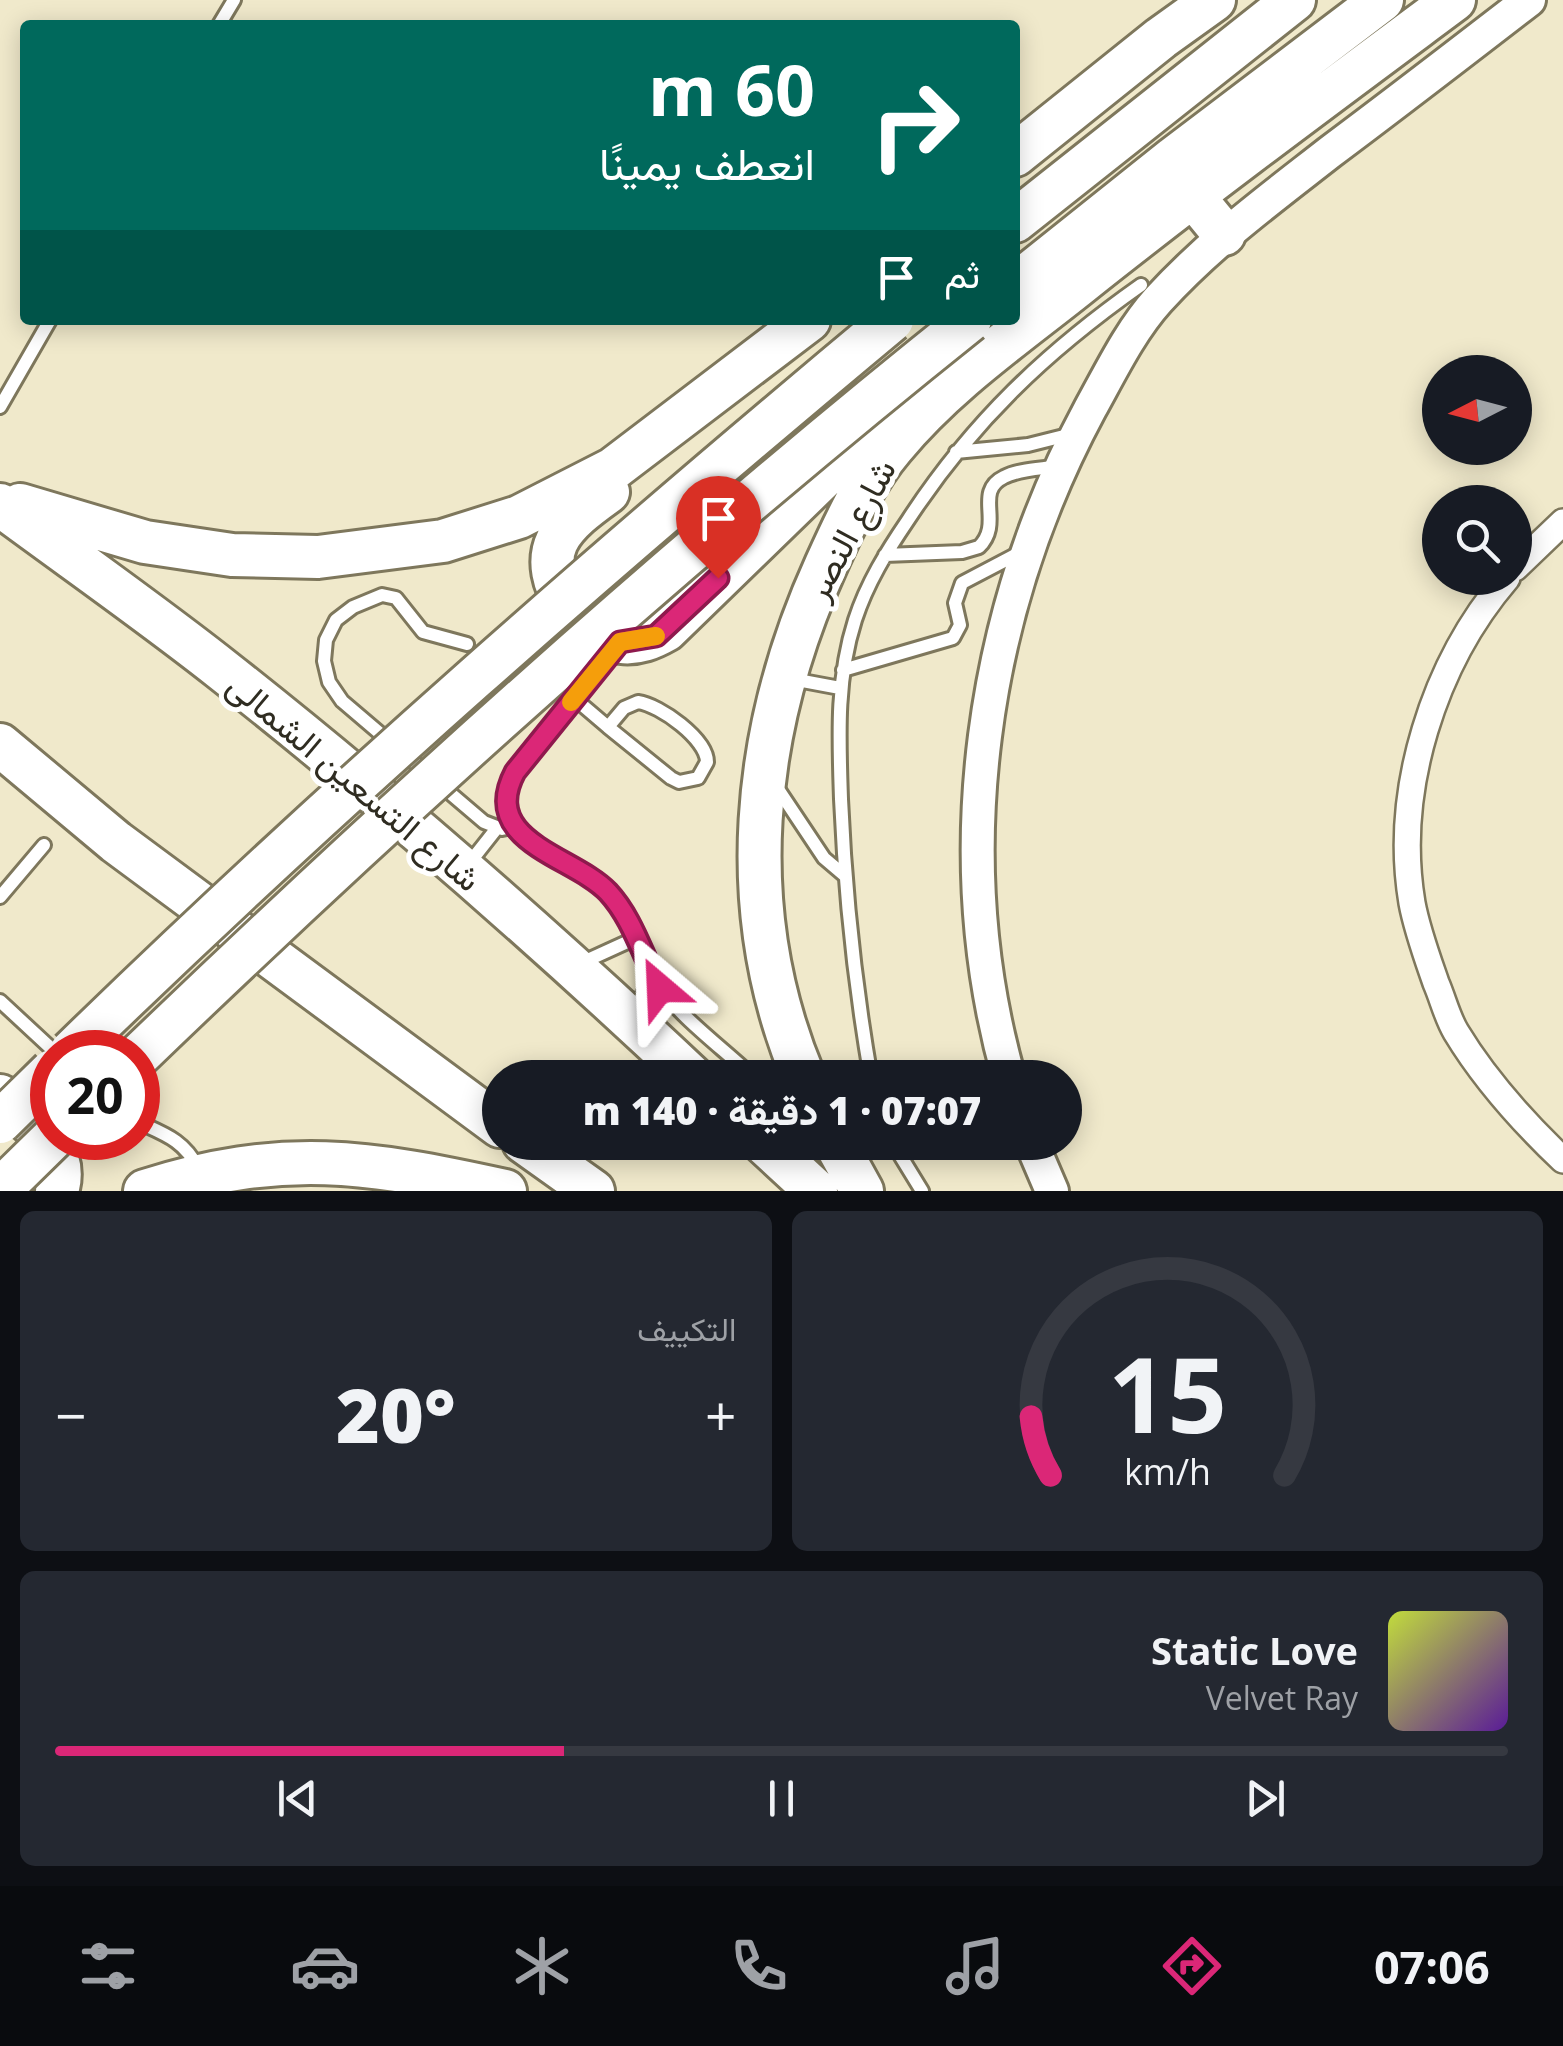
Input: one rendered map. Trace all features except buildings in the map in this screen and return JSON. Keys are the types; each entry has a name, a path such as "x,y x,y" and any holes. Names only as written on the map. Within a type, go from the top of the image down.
{"main road":[{"path":"1020,152 1160,38 1214,0"},
{"path":"1020,217 1294,0"},
{"path":"1020,280 1382,0"},
{"name":"شارع النصر","path":"798,1060 778,1003 762,920 758,842 764,767 795,640 860,497 890,449 950,387 1192,195 1454,0"},
{"path":"1192,195 1224,234"},
{"path":"0,502 145,542 232,555 318,557 403,548 494,526 583,487 644,446 802,325"},
{"path":"95,1030 205,922 430,717 668,506 886,325"},
{"path":"160,1035 470,746 700,545 964,325"},
{"path":"644,446 631,472 565,528 553,552 553,576 562,597 599,634 620,642 644,640 666,630 894,410 914,398 950,387"},
{"name":"شارع التسعين الشمالى","path":"0,502 219,667 464,871 674,1060"},
{"path":"0,746 116,842 482,1113"},
{"path":"0,1122 30,1093"},
{"path":"0,1096 52,1145 60,1168 57,1191"},
{"path":"0,1190 31,1160"},
{"path":"549,1160 593,1191"},
{"path":"782,1160 816,1191"},
{"path":"846,1160 862,1191"},
{"path":"145,1191 200,1175 262,1164 347,1162 389,1166 505,1191"}],"street":[{"path":"1006,1060 982,947 976,862 978,795 991,694 1030,547 1061,466 1114,365 1155,303 1224,234 1529,0"},
{"path":"1532,552 1563,522"},
{"path":"1492,595 1445,670 1431,710 1408,818 1412,902 1425,952 1454,1029 1500,1096 1562,1159"},
{"path":"1037,1160 1046,1186"}],"lane":[{"path":"869,1060 844,875 838,721 840,688 855,621 885,555 956,452 1020,381 1141,285"},
{"path":"0,407 47,325"},
{"path":"956,452 1028,444 1078,432"},
{"path":"885,555 962,552 978,547 992,524 988,496 992,486 1008,475 1061,466"},
{"path":"844,670 952,638 960,626 956,597 962,583 1030,547"},
{"path":"467,644 423,632 402,603 382,595 353,607 336,620 326,640 325,672 342,702 484,822 496,828 516,826"},
{"path":"620,642 509,783 508,806 516,826 535,847 576,867 609,893 622,910 652,974 670,999 735,1060"},
{"path":"785,678 840,688"},
{"path":"574,698 671,778 689,782 704,771 708,753 703,744 647,703 624,708 608,726"},
{"path":"764,767 824,858 844,875"},
{"path":"464,871 496,828"},
{"path":"0,897 44,846"},
{"path":"572,966 636,938"},
{"path":"630,1019 652,974"},
{"path":"0,1001 31,1030"},
{"path":"160,1130 182,1146 200,1175"},
{"path":"903,1160 922,1191"}],"slow traffic":[{"path":"571,702 620,642 656,636"}],"route":[{"path":"660,988 622,910 609,893 594,878 528,841 511,817 507,794 515,772 620,642 644,640 666,630 718,578"}]}
